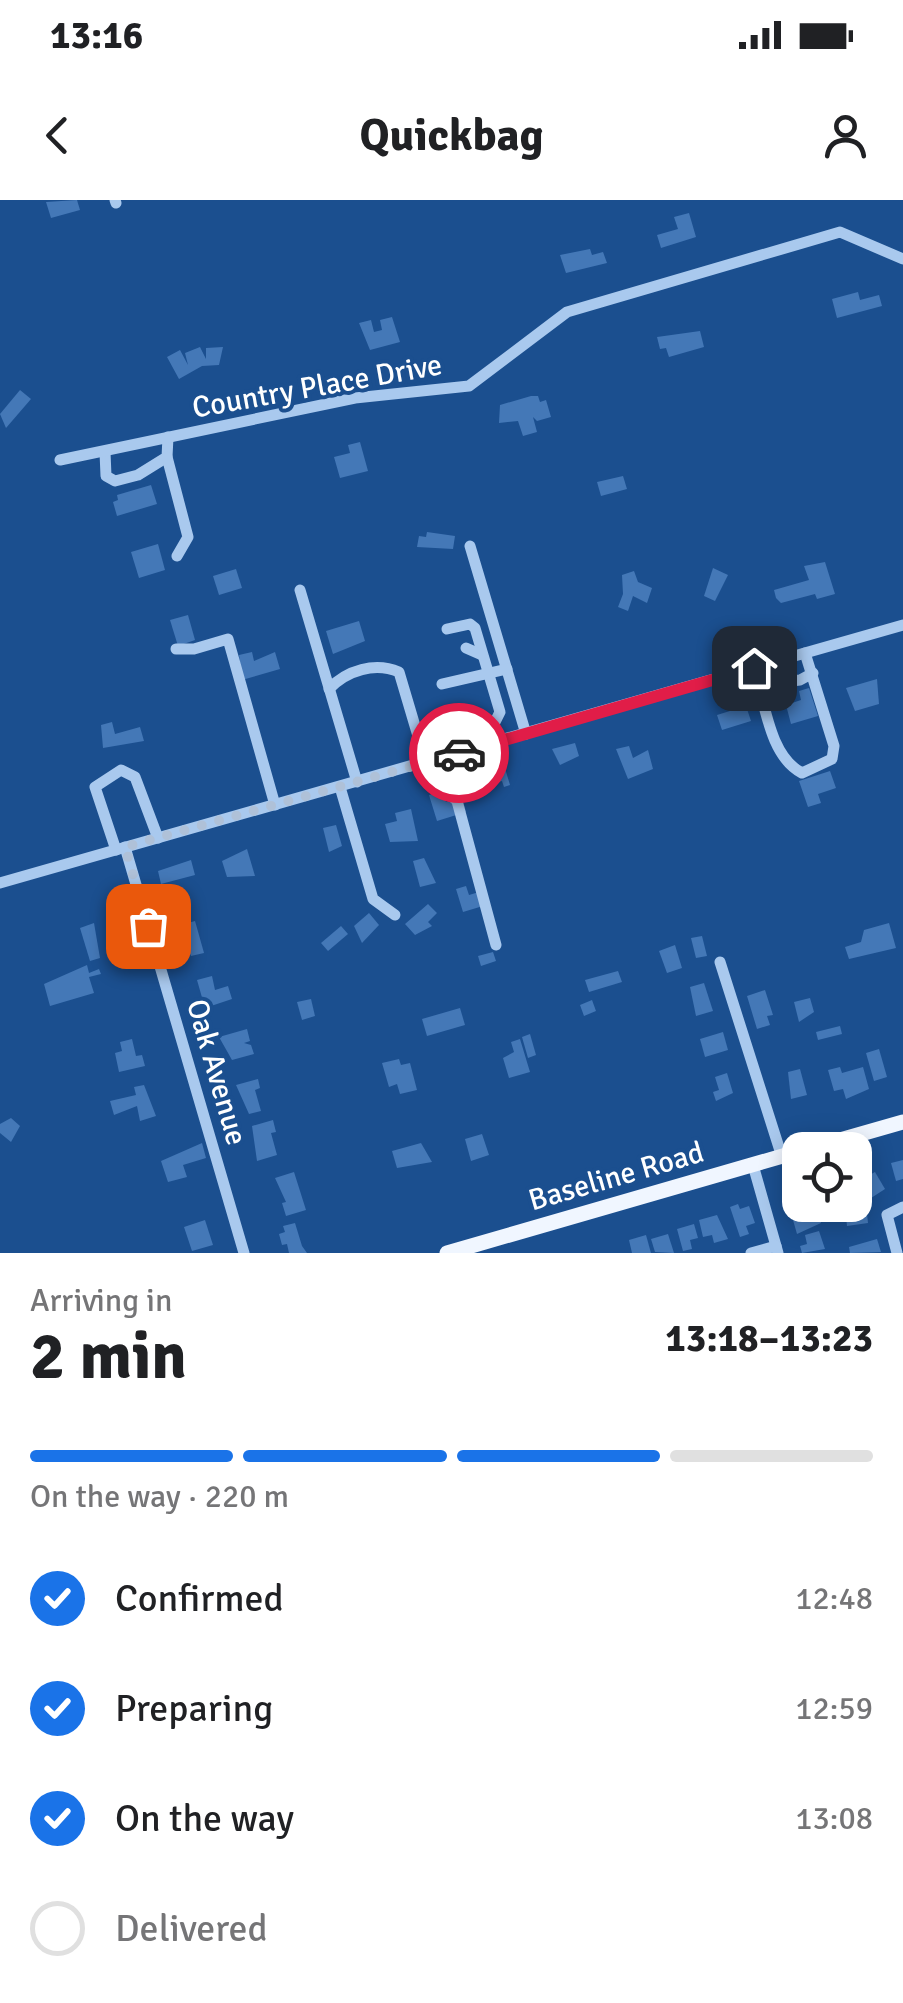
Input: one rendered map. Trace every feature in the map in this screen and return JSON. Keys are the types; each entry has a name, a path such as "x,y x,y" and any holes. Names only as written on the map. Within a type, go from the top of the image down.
{"main road":[{"name":"Baseline Road","path":"869,1132 903,1122"},
{"name":"Baseline Road","path":"447,1253 782,1156"}],"street":[{"name":"Country Place Drive","path":"60,460 355,398 469,386 567,312 840,232 903,258"},
{"path":"168,437 168,457 188,537 178,556"},
{"path":"104,452 106,476 115,481 138,475 168,457"},
{"path":"470,546 526,734"},
{"path":"300,590 356,782"},
{"path":"448,629 470,624 500,712 494,724"},
{"path":"0,883 903,625"},
{"path":"176,649 194,649 228,639 275,805"},
{"path":"466,648 482,654"},
{"path":"754,668 780,753 788,766 802,774 832,760 834,746 805,654"},
{"path":"330,690 340,677 382,665 399,672 430,761 456,802 496,946"},
{"path":"442,684 507,669"},
{"path":"759,685 800,680 813,674"},
{"name":"Oak Avenue","path":"158,838 135,777 120,770 95,787 120,848 244,1253"},
{"path":"340,787 373,899 395,915"},
{"path":"720,962 782,1156"},
{"path":"751,1253 777,1249 753,1165"},
{"path":"897,1253 887,1214 903,1207"}],"building":[{"path":"77,200 80,210 51,218 46,202"},
{"path":"689,213 696,237 661,248 657,235 678,229 674,217"},
{"path":"590,249 592,255 603,252 607,263 566,273 560,255"},
{"path":"858,292 860,300 879,295 882,306 837,318 832,299"},
{"path":"392,317 400,342 370,350 359,323 371,320 374,332 382,330 380,320"},
{"path":"700,331 704,347 669,357 666,348 660,349 657,337"},
{"path":"200,347 206,359 206,348 223,347 219,365 202,366 179,379 167,357 180,350 188,365 185,353"},
{"path":"20,390 31,399 6,428 0,414"},
{"path":"538,396 540,402 546,400 551,417 537,421 533,417 537,432 523,436 518,421 499,423 500,405"},
{"path":"360,442 368,471 340,478 334,457 350,453 348,445"},
{"path":"623,476 627,489 601,496 597,482"},
{"path":"151,485 157,504 117,516 113,502 118,500 117,495"},
{"path":"427,532 455,536 453,549 417,547 419,536 426,537"},
{"path":"158,544 165,570 139,578 131,552"},
{"path":"825,562 835,594 817,599 815,594 781,603 776,598 774,590 809,580 804,566"},
{"path":"713,568 728,575 715,601 704,596"},
{"path":"236,569 242,588 219,595 213,576"},
{"path":"634,571 638,582 652,588 647,603 633,596 628,611 618,607 623,594 622,575"},
{"path":"188,615 195,640 178,646 170,620"},
{"path":"359,621 365,641 333,654 326,631"},
{"path":"252,652 254,661 275,652 280,669 242,680 239,655"},
{"path":"877,679 879,704 855,711 846,688"},
{"path":"809,688 818,716 791,724 786,705 801,700 799,691"},
{"path":"746,706 751,721 722,730 717,715"},
{"path":"112,722 115,734 140,727 144,741 103,748 101,725"},
{"path":"575,743 579,756 560,765 552,749"},
{"path":"629,746 633,758 648,750 653,769 628,779 616,749"},
{"path":"504,765 510,785 504,787 502,781 485,786 480,770"},
{"path":"830,771 836,788 818,794 821,803 808,807 799,781"},
{"path":"442,791 446,802 462,797 466,812 437,821 429,795"},
{"path":"411,809 418,841 390,842 385,824 397,821 395,813"},
{"path":"336,825 342,846 329,852 323,828"},
{"path":"247,849 255,876 227,877 222,861"},
{"path":"424,858 436,883 420,887 413,861"},
{"path":"191,860 195,875 161,884 158,871"},
{"path":"466,886 469,895 479,892 483,906 463,912 456,889"},
{"path":"428,904 437,913 428,922 432,926 415,935 405,924"},
{"path":"369,913 379,925 362,943 354,926"},
{"path":"195,921 204,953 191,956 177,926"},
{"path":"94,923 100,958 90,961 80,928"},
{"path":"889,923 896,948 849,959 845,947 861,942 864,930"},
{"path":"341,926 348,934 328,951 321,943"},
{"path":"702,936 707,956 696,958 691,938"},
{"path":"675,945 682,968 667,973 659,951"},
{"path":"493,952 496,961 481,966 478,956"},
{"path":"87,965 89,973 99,969 101,974 89,977 94,993 50,1006 44,984"},
{"path":"618,971 622,982 589,992 585,980"},
{"path":"212,976 215,990 228,986 232,999 205,1008 197,980"},
{"path":"704,983 713,1011 696,1016 690,987"},
{"path":"765,990 773,1015 767,1016 770,1025 757,1029 747,996"},
{"path":"810,998 814,1012 799,1022 794,1002"},
{"path":"311,999 315,1016 302,1020 297,1002"},
{"path":"592,1000 596,1011 584,1016 580,1005"},
{"path":"460,1008 465,1025 427,1036 422,1019"},
{"path":"840,1026 842,1034 818,1040 816,1032"},
{"path":"247,1029 250,1041 244,1043 251,1045 254,1054 232,1060 219,1037"},
{"path":"723,1032 728,1050 705,1057 700,1039"},
{"path":"530,1034 536,1055 528,1058 522,1037"},
{"path":"132,1039 136,1056 142,1055 145,1066 119,1072 115,1053 122,1051 120,1042"},
{"path":"520,1039 530,1072 509,1078 503,1058 514,1052 511,1042"},
{"path":"879,1049 887,1077 874,1081 866,1053"},
{"path":"399,1059 401,1065 410,1063 417,1090 400,1094 397,1084 389,1087 382,1063"},
{"path":"840,1067 842,1073 863,1067 869,1089 846,1099 843,1089 834,1091 828,1070"},
{"path":"800,1069 807,1095 791,1099 788,1072"},
{"path":"727,1073 733,1093 716,1101 713,1092 719,1090 715,1077"},
{"path":"258,1079 260,1088 255,1090 261,1111 249,1114 236,1085"},
{"path":"144,1085 156,1116 140,1121 137,1106 114,1115 110,1101 136,1095 134,1087"},
{"path":"11,1118 20,1126 11,1142 0,1133 0,1124"},
{"path":"273,1120 276,1132 271,1133 277,1155 257,1161 252,1126"},
{"path":"482,1134 489,1155 471,1161 465,1139"},
{"path":"202,1143 206,1158 183,1165 187,1177 168,1182 161,1161"},
{"path":"421,1143 432,1162 397,1168 392,1151"},
{"path":"903,1160 903,1179 896,1181 891,1163"},
{"path":"294,1172 306,1210 286,1216 282,1203 286,1202 275,1178"},
{"path":"875,1172 885,1189 872,1197"},
{"path":"738,1204 740,1209 749,1206 755,1223 746,1226 749,1234 740,1237 730,1207"},
{"path":"717,1215 728,1239 714,1243 712,1235 703,1237 699,1220"},
{"path":"205,1220 213,1245 192,1251 184,1227"},
{"path":"794,1222 821,1222 821,1223 797,1234"},
{"path":"295,1223 307,1253 289,1253 287,1244 282,1245 279,1234 285,1232 283,1226"},
{"path":"694,1224 698,1238 690,1240 692,1249 683,1251 677,1229"},
{"path":"819,1231 825,1249 802,1253 800,1246 807,1244 805,1235"},
{"path":"668,1234 674,1253 655,1252 651,1239"},
{"path":"646,1235 651,1253 632,1253 629,1240"},
{"path":"877,1239 881,1252 850,1253 849,1247"}],"way so far":[{"path":"148,926 125,847 459,753"}],"route":[{"path":"459,753 754,668"}]}
